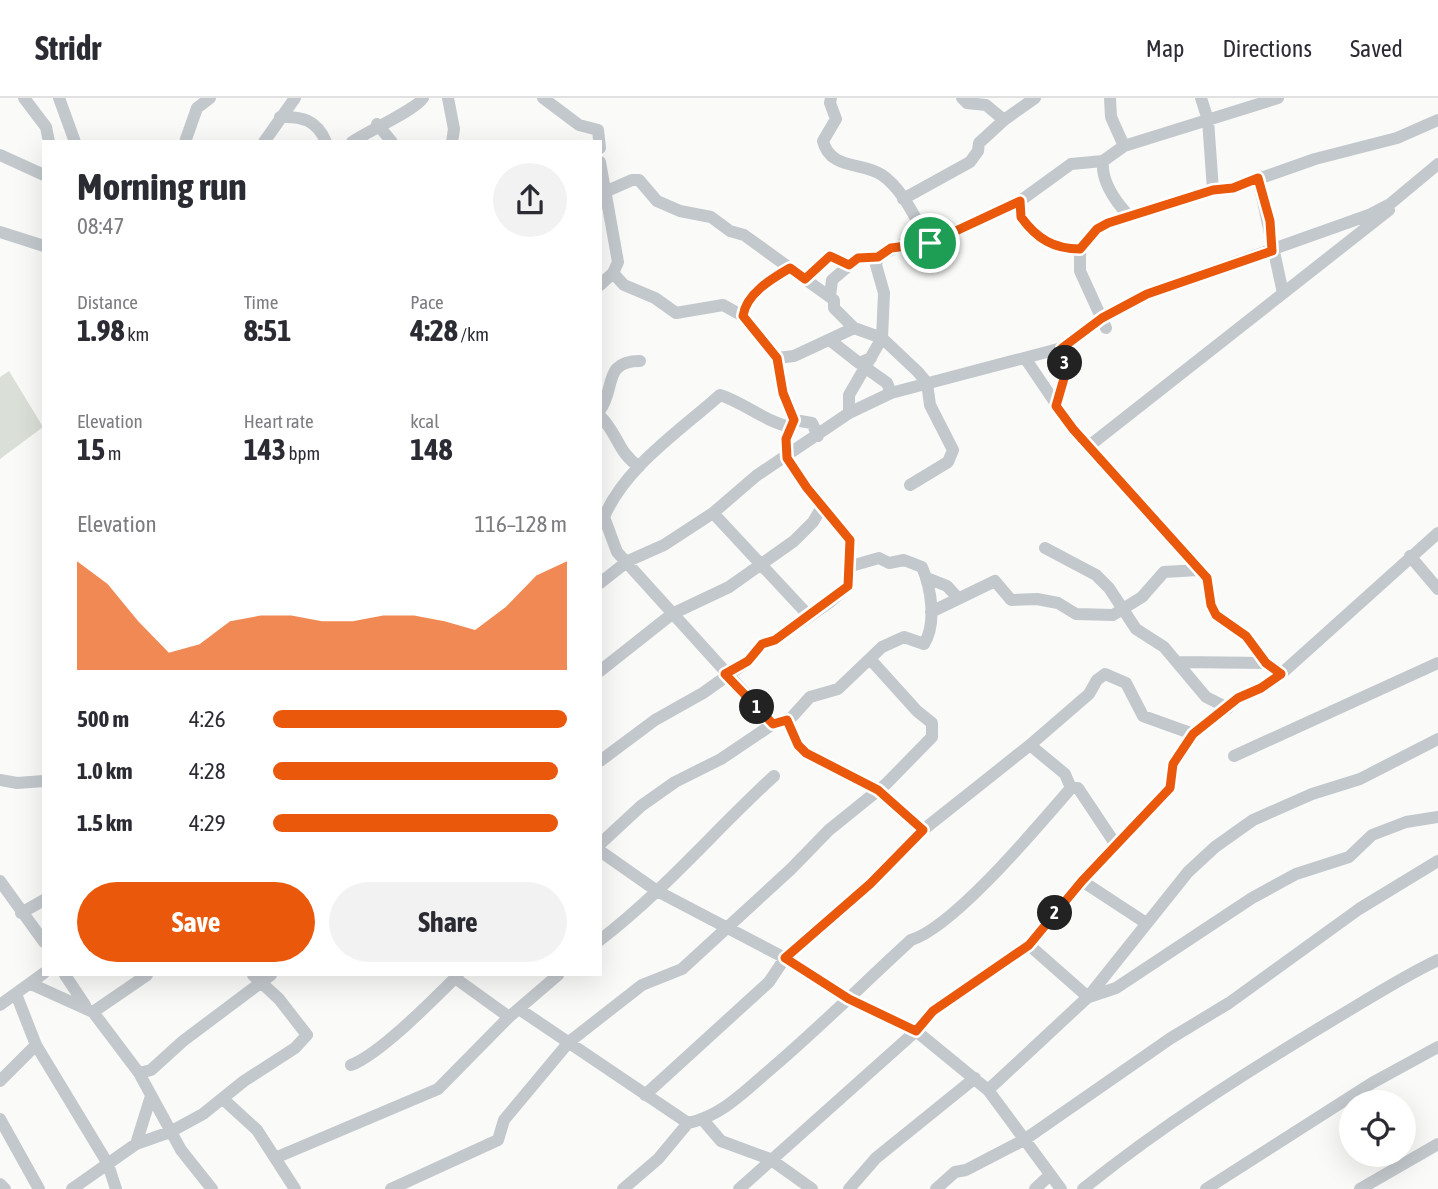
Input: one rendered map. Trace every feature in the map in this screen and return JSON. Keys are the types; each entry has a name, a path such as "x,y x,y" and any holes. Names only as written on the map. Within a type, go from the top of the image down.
{"street":[{"path":"24,98 46,127 49,140"},
{"path":"59,98 74,140"},
{"path":"186,140 197,108 210,98"},
{"path":"265,140 295,98"},
{"path":"355,140 377,124 407,112 423,99 448,98 454,129 452,140"},
{"path":"543,98 579,125 598,130 599,140"},
{"path":"831,98 830,103 836,119 823,141 825,149 839,161 884,176 904,199 930,243"},
{"path":"962,98 967,103 986,106 1004,120"},
{"path":"904,199 970,162 978,151 979,143 1004,120 1035,98"},
{"path":"1110,98 1116,131 1124,146"},
{"path":"1201,98 1208,120 1213,190"},
{"path":"830,296 832,280 858,258 878,257 891,248 930,243 1020,201 1072,164 1103,161 1124,146 1278,98"},
{"path":"280,117 299,116 310,121 324,140"},
{"path":"1104,323 1080,271 1080,249 1097,229 1129,216 1213,190 1233,188 1315,159 1397,138 1438,120"},
{"path":"377,124 390,140"},
{"path":"0,155 42,174"},
{"path":"1103,161 1102,168 1115,201 1129,216"},
{"path":"602,581 628,561 664,545 713,513 756,476 787,458 849,413 891,393 1062,348 1147,294 1369,215 1410,188 1438,163"},
{"path":"602,170 618,262 613,273 602,283"},
{"path":"1258,178 1270,221 1272,251 1283,293"},
{"path":"607,191 632,180 639,180 652,198 680,211 711,217 730,231 744,235 830,296 834,300 834,308 854,328 881,338 927,383 930,405 953,450 948,461 910,485"},
{"path":"1089,446 1396,206 1410,188"},
{"path":"1020,201 1021,217 1050,245 1059,249 1080,249"},
{"path":"0,232 42,245"},
{"path":"805,279 830,256 849,265"},
{"path":"849,413 849,395 881,338 884,293 876,265 878,257"},
{"path":"743,316 744,305 771,279 790,268"},
{"path":"602,760 655,720 703,693 725,674 748,661 762,644 775,640 848,586 851,566 850,540 787,458 786,439 793,423 783,393 777,358 743,316 723,305 676,313 655,299 624,285 613,273"},
{"path":"777,358 794,356 854,328"},
{"path":"831,341 859,363 869,363 887,383 891,393"},
{"path":"1056,406 1065,375 1062,348"},
{"path":"1025,358 1056,406 1209,582 1211,605 1216,615 1246,636 1266,663 1281,674"},
{"path":"602,408 608,400 608,385 618,367 627,361 639,361"},
{"path":"773,724 725,674 628,561 617,552 602,516 639,467 720,395 754,409 779,425 812,423 818,436"},
{"path":"602,418 614,431 622,455 639,467"},
{"path":"602,669 672,614 729,587 794,541 813,522 822,507"},
{"path":"713,513 809,616"},
{"path":"739,1189 769,1159 916,1031 933,1011 1029,945 1082,881 1170,788 1173,764 1193,734 1238,698 1261,688 1281,674 1438,533"},
{"path":"1045,548 1096,575 1136,629 1164,647 1206,697 1228,708"},
{"path":"1410,556 1433,576 1438,589"},
{"path":"602,842 667,788 721,759 773,724 787,720 810,697 838,689 882,647 904,637 924,644 931,612 927,578 922,567 904,560 889,563 879,558 851,566"},
{"path":"931,612 957,597 995,581 1011,600 1037,599 1058,603 1076,614 1113,615 1142,597 1164,572 1198,570"},
{"path":"927,578 947,586 957,597"},
{"path":"391,1189 498,1140 504,1120 569,1042 642,985 682,969 829,830 878,790 932,737 932,723 911,705 870,659"},
{"path":"1178,662 1266,663"},
{"path":"1234,756 1438,663"},
{"path":"646,1095 769,982 785,958 870,884 923,830 1030,745 1089,694 1097,680 1105,674 1126,683 1143,716 1193,734"},
{"path":"787,720 798,745 806,753 878,790 923,830"},
{"path":"988,1090 1088,997 1188,872 1215,847 1253,820 1312,794 1360,779 1438,739"},
{"path":"1030,745 1065,774 1071,788"},
{"path":"602,938 657,891 774,775"},
{"path":"0,780 17,783 42,781"},
{"path":"624,1189 658,1158 688,1123 703,1120 724,1109 849,999 911,940 926,936 984,884 1071,788 1078,788 1116,845"},
{"path":"1088,997 1116,988 1252,898 1296,874 1349,857 1372,835 1406,822 1438,817"},
{"path":"602,852 657,891 785,958 849,999 916,1031 988,1090 1061,1189"},
{"path":"936,1189 956,1172 966,1170 1024,1140 1171,1038 1229,1003 1359,909 1438,861"},
{"path":"0,881 42,939"},
{"path":"1082,881 1146,923"},
{"path":"21,913 42,902"},
{"path":"1029,945 1088,997"},
{"path":"1083,1189 1137,1145 1271,1056 1392,981 1438,960"},
{"path":"0,1004 42,975"},
{"path":"66,976 139,1073 170,1132 212,1189"},
{"path":"89,1008 145,976"},
{"path":"351,1065 362,1061 379,1047 456,976 514,1013 569,1042 688,1123"},
{"path":"275,1158 438,1089 514,1013 557,976"},
{"path":"72,1189 136,1144 170,1132 223,1099 244,1081 295,1048 307,1035 262,977 151,1070 139,1073"},
{"path":"31,984 89,1008"},
{"path":"16,994 36,1045 108,1164 116,1189"},
{"path":"0,1081 36,1045"},
{"path":"1206,1189 1372,1083 1438,1047"},
{"path":"849,1189 876,1158 975,1078"},
{"path":"136,1144 151,1096"},
{"path":"223,1099 257,1130 295,1189"},
{"path":"0,1118 39,1189"},
{"path":"703,1120 721,1141 769,1159 812,1189"},
{"path":"1360,1189 1438,1144"},
{"path":"1035,1189 1050,1175"},
{"path":"0,1184 5,1189"}],"shaded area":[{"path":"9,371 42,428 0,459 0,377"}],"route":[{"path":"1258,178 1270,221 1272,251 1147,294 1102,318 1062,348 1065,375 1056,406 1073,429 1120,478 1207,578 1211,605 1216,615 1246,636 1266,663 1281,674 1261,688 1238,698 1193,734 1173,764 1170,788 1082,881 1029,945 991,968 933,1011 916,1031 849,999 785,958 870,884 923,830 893,807 878,790 806,753 798,745 787,720 773,724 725,674 748,661 762,644 775,640 830,602 848,586 851,566 850,540 797,475 787,458 786,439 794,420 783,393 777,358 743,316 744,305 771,279 790,268 805,279 830,256 836,256 849,265 858,258 878,257 891,248 902,245 930,243 1020,201 1021,217 1050,245 1059,249 1080,249 1097,229 1108,223 1165,208 1213,190 1233,188 1258,178"}]}
